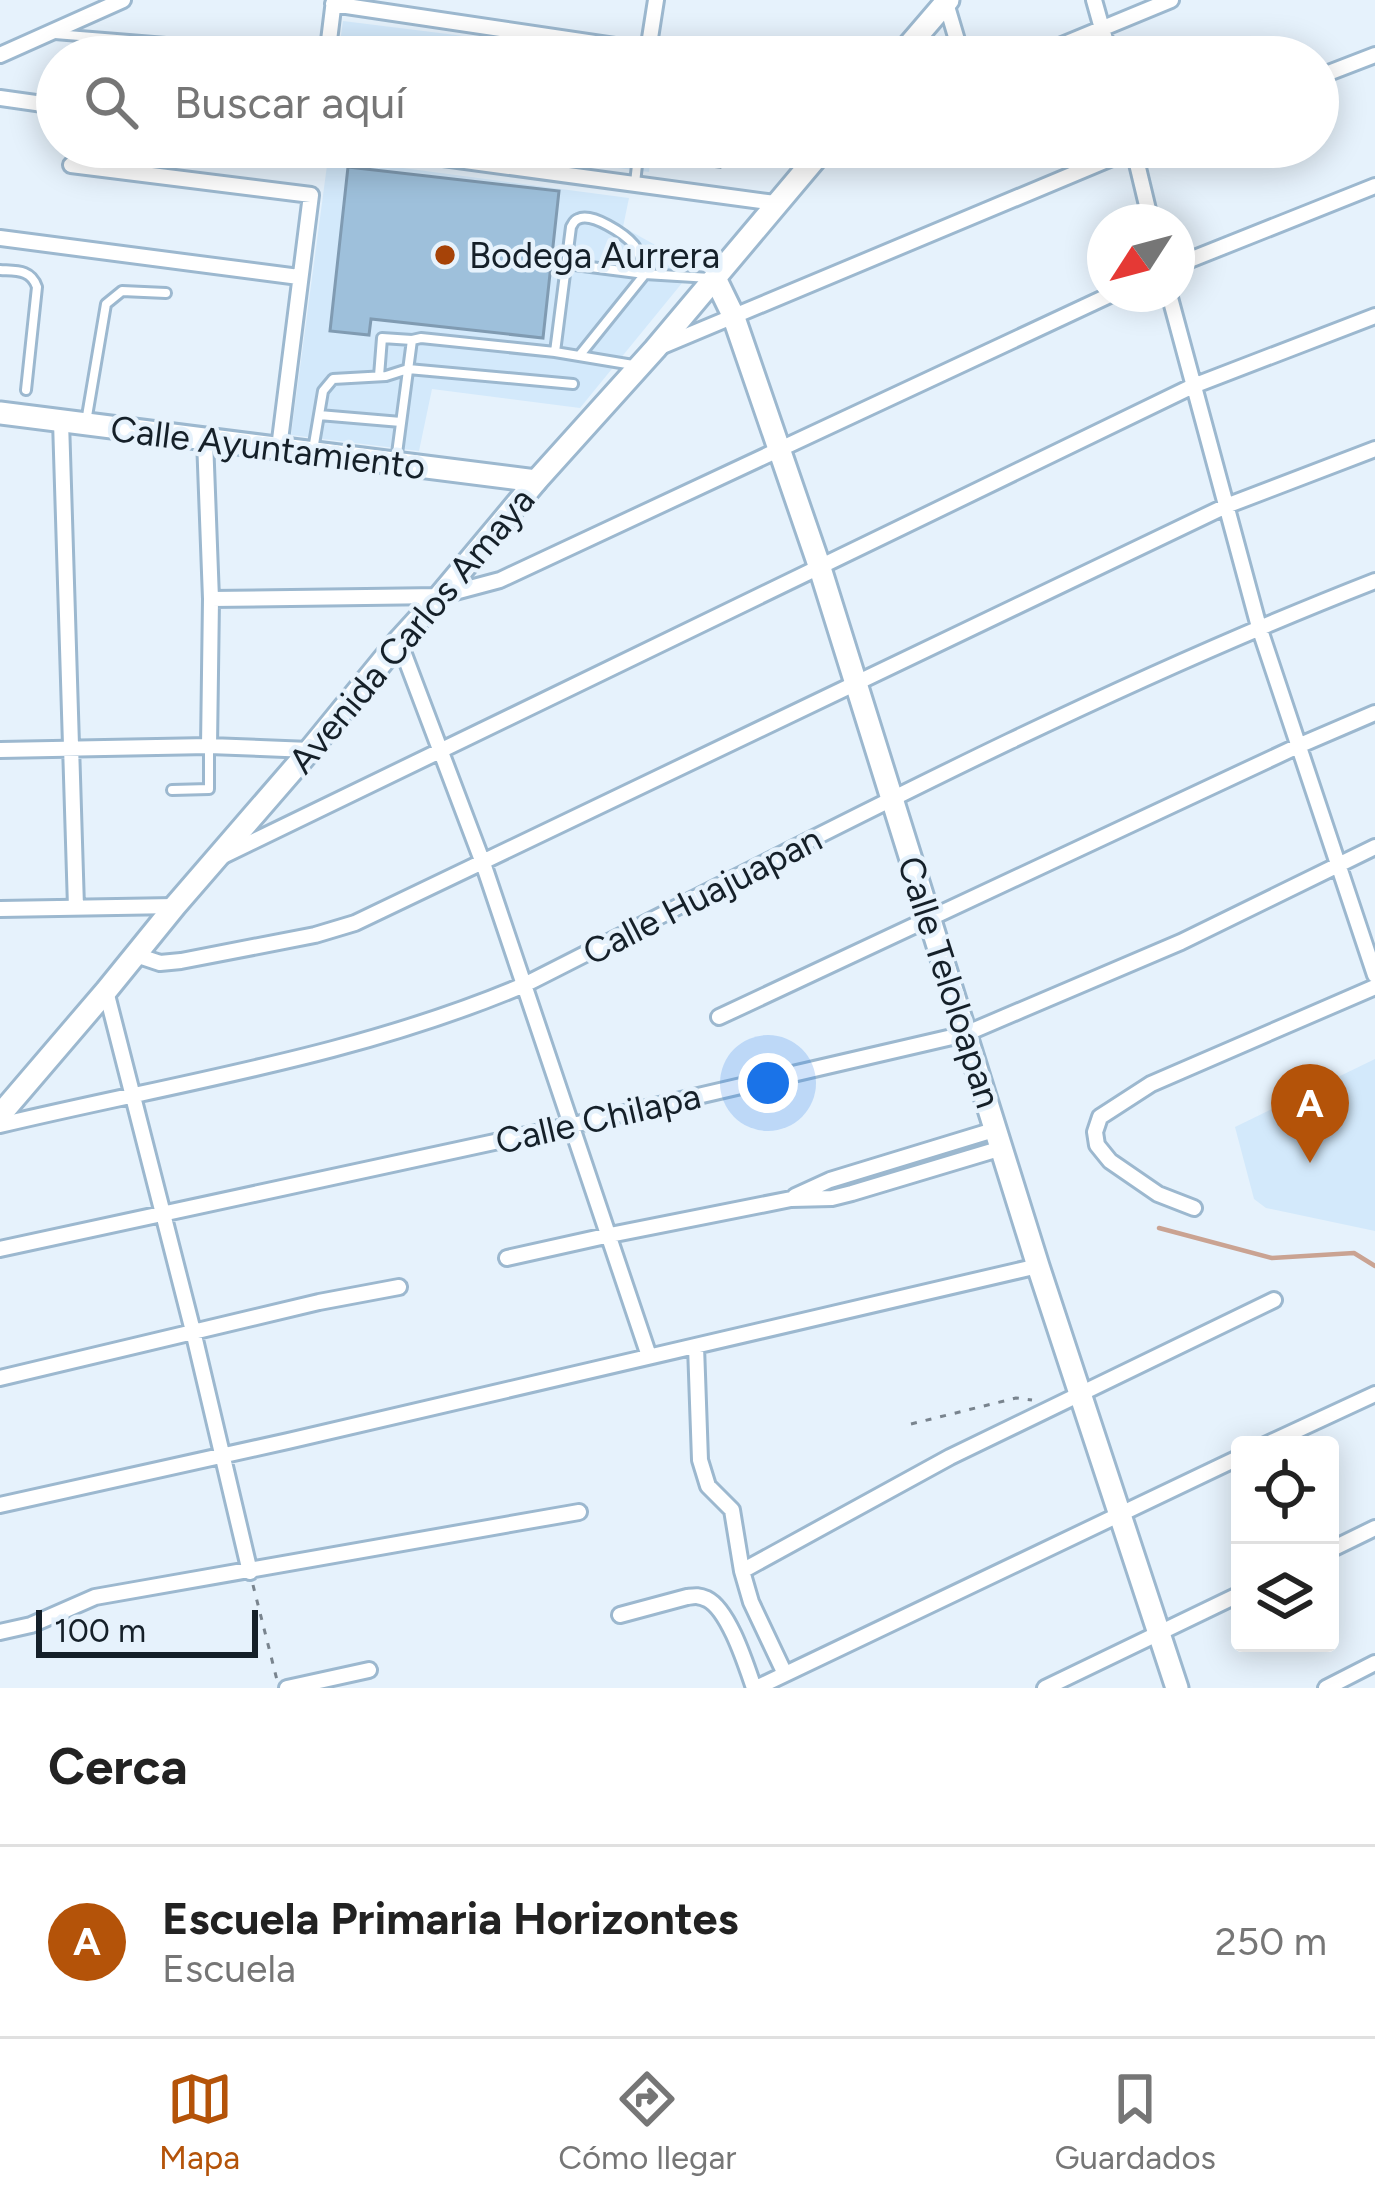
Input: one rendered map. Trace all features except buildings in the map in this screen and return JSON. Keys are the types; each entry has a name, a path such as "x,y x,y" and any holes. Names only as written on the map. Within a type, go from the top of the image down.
{"main road":[{"path":"917,36 947,1"},
{"name":"Avenida Carlos Amaya","path":"0,1114 399,640 648,358 807,168"},
{"name":"Calle Teloloapan","path":"716,278 734,315 780,449 1038,1266 1177,1688"},
{"name":"Calle Ayuntamiento","path":"0,413 536,481"}],"street":[{"path":"41,36 123,0"},
{"path":"651,36 656,0"},
{"path":"1094,0 1104,36"},
{"path":"1083,36 1171,0"},
{"path":"947,1 956,36"},
{"path":"329,36 333,2 539,36"},
{"path":"0,55 36,38"},
{"path":"1339,69 1375,55"},
{"path":"0,98 36,103"},
{"path":"95,168 310,195 279,448"},
{"path":"516,168 775,203"},
{"path":"648,358 734,315 1086,168"},
{"path":"1139,168 1147,204"},
{"path":"1195,258 1375,186"},
{"path":"0,238 299,277"},
{"path":"211,599 440,596 500,580 1087,306"},
{"path":"1174,312 1259,627 1375,975"},
{"path":"215,860 1193,386 1375,316"},
{"path":"61,421 76,907"},
{"path":"205,439 211,599 209,746"},
{"path":"136,956 160,963 181,961 355,923 1226,506 1375,449"},
{"name":"Calle Huajuapan","path":"0,1125 358,1043 435,1020 524,985 891,799 1259,627 1375,581"},
{"path":"399,640 483,863 649,1356"},
{"path":"718,1017 1375,713"},
{"path":"0,750 209,746 310,751"},
{"name":"Calle Chilapa","path":"0,1250 965,1034 1148,957 1375,847"},
{"path":"0,908 175,906"},
{"path":"1194,1208 1158,1194 1110,1161 1097,1145 1100,1117 1151,1084 1375,987"},
{"path":"106,991 250,1572"},
{"path":"506,1258 790,1199 830,1180 999,1139"},
{"path":"0,1505 1038,1266"},
{"path":"0,1378 399,1287"},
{"path":"742,1571 932,1467 1274,1300"},
{"path":"696,1346 700,1460 708,1486 732,1510 751,1602 785,1674"},
{"path":"1284,1436 1375,1394"},
{"path":"620,1615 686,1597 704,1598 714,1605 739,1647 755,1688 1231,1460"},
{"path":"0,1632 31,1625 95,1598 579,1512"},
{"path":"1339,1546 1375,1528"},
{"path":"1045,1688 1231,1598"},
{"path":"1325,1688 1375,1663"},
{"path":"283,1688 370,1670"}],"lane":[{"path":"48,33 84,36"},
{"path":"634,184 636,168"},
{"path":"555,352 573,222 584,218 615,229 637,248 645,274"},
{"path":"567,264 716,278"},
{"path":"0,270 27,272 38,287 26,389"},
{"path":"579,356 645,274"},
{"path":"86,424 106,304 122,291 166,292"},
{"path":"379,376 382,338 648,358"},
{"path":"396,462 412,340"},
{"path":"313,452 323,391 338,378 408,369 573,384"},
{"path":"319,415 401,422"},
{"path":"172,790 209,789 209,746"}],"path":[{"path":"911,1424 1016,1398 1058,1404"},
{"path":"250,1572 283,1688"}],"shaded area":[{"path":"343,21 464,36 341,36"},
{"path":"327,168 403,168 629,198 623,227 691,272 580,408 432,389 419,451 291,435"},
{"path":"1375,1059 1375,1231 1266,1208 1254,1199 1235,1127"}],"waterway":[{"path":"1159,1228 1272,1258 1354,1253 1375,1266"}],"place":[{"name":"Bodega Aurrera","path":"445,255"},
{"name":"Escuela Primaria Horizontes","path":"1310,1163"}]}
